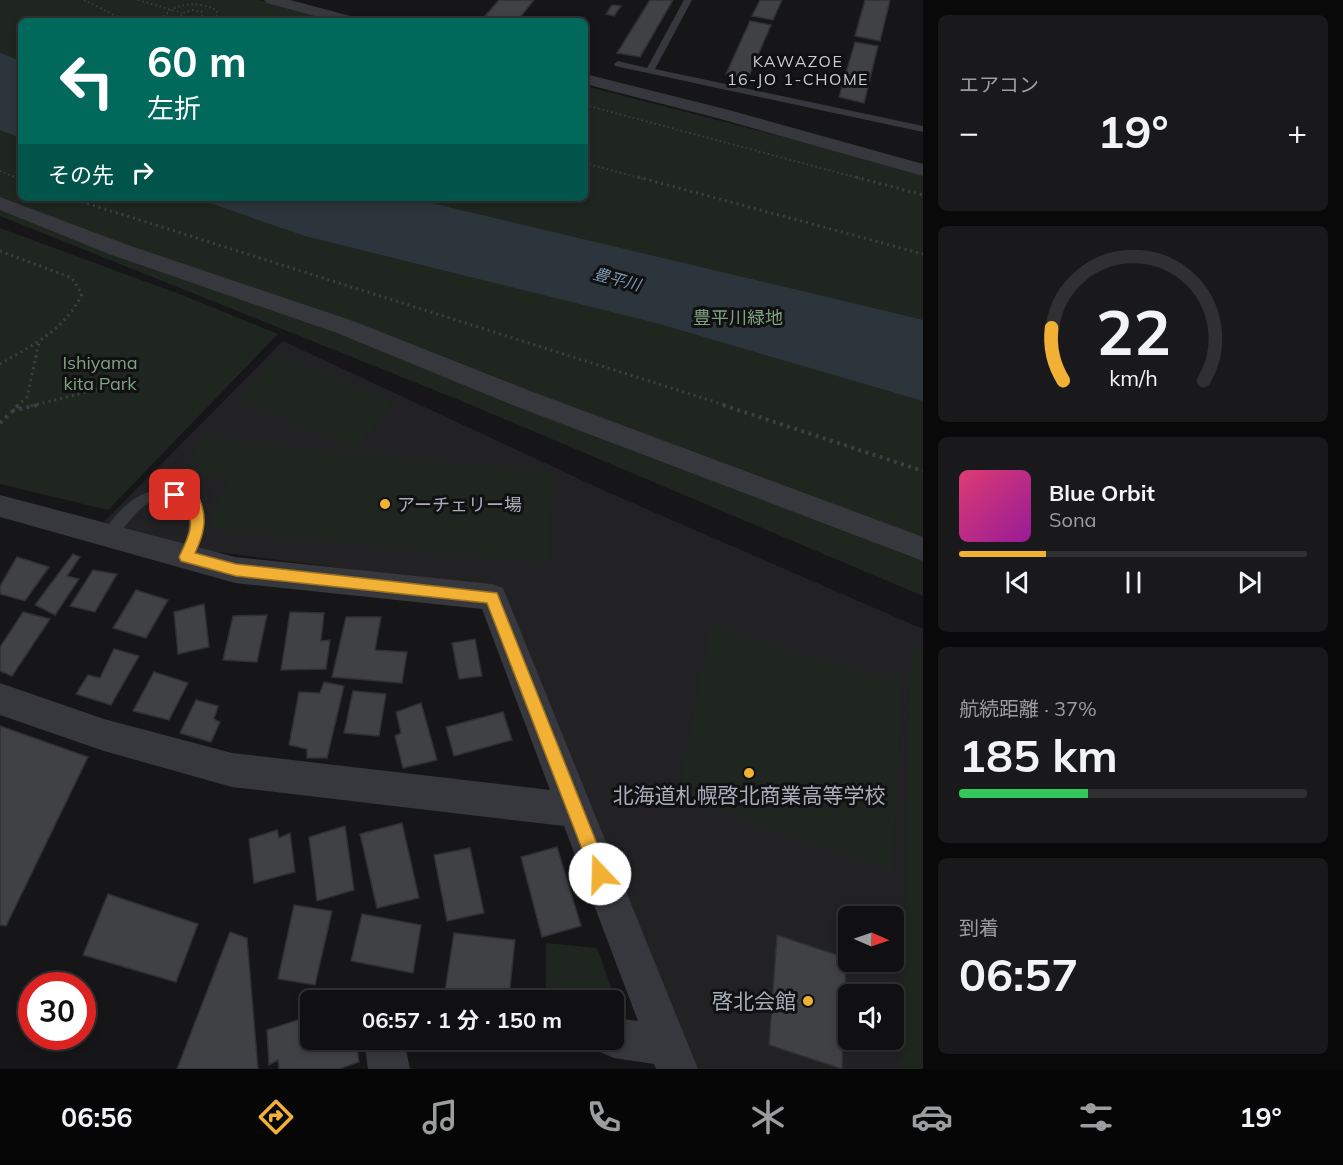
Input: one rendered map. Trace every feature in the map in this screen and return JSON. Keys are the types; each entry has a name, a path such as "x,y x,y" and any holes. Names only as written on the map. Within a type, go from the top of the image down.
{"street":[{"path":"272,0 341,18"},
{"path":"588,80 723,114 923,170"},
{"path":"0,203 117,249 345,327 524,399 923,549"},
{"path":"0,506 236,570 492,597 673,1057"},
{"path":"0,699 104,735 232,770 575,810"},
{"path":"624,1041 673,1057"},
{"path":"386,1050 389,1069"}],"lane":[{"path":"650,71 688,0"},
{"path":"618,64 923,129"},
{"path":"108,536 128,507 150,496 175,495 194,502 199,521 196,537 186,557"}],"path":[{"path":"84,0 120,18"},
{"path":"138,0 182,13 212,7"},
{"path":"164,18 171,9 196,4 212,7 218,14 216,18"},
{"path":"200,11 203,14 200,18"},
{"path":"180,18 182,13"},
{"path":"588,106 923,195"},
{"path":"588,164 923,254"},
{"path":"0,171 18,178"},
{"path":"80,201 682,391 923,471"},
{"path":"0,251 72,278 82,294 76,311 56,331 0,364"},
{"path":"0,423 27,397 39,341"},
{"path":"12,411 115,385"}],"shaded area":[{"name":"北海道札幌啓北商業高等学校","path":"283,341 605,491 923,629 923,1069 694,1069 502,589 210,551 104,522"}],"green space":[{"name":"豊平川緑地","path":"0,0 259,0 327,18 18,18 18,201 588,201 588,87 923,173 923,596 464,402 0,216"},
{"name":"Ishiyama kita Park","path":"0,228 182,295 278,334 108,510 0,484"},
{"path":"278,354 394,400 356,450 237,399"},
{"name":"アーチェリー場","path":"200,438 554,472 547,564 209,529 227,479 186,474"},
{"path":"711,625 901,683 893,871 678,796"},
{"path":"911,648 923,653 923,1069 901,1069 901,1050 904,1050 904,943"},
{"path":"546,943 597,948 612,990 546,990"}],"water":[{"path":"0,53 18,60 18,137 0,130"},
{"name":"豊平川","path":"204,201 423,201 923,320 923,401 656,323 305,236"}],"building":[{"path":"499,0 534,0 519,18 485,16"},
{"path":"650,0 673,0 640,57 617,53"},
{"path":"760,0 782,0 773,20 752,16"},
{"path":"865,0 890,0 880,41 855,36"},
{"path":"612,5 621,6 614,16 606,14"},
{"path":"750,21 771,25 748,78 726,74"},
{"path":"855,42 878,46 864,103 839,97"},
{"path":"73,554 80,557 67,576 79,579 55,615 35,605"},
{"path":"17,557 49,567 25,601 0,594 0,586"},
{"path":"93,570 117,574 95,612 70,606"},
{"path":"136,590 168,600 146,638 113,628"},
{"path":"204,604 209,647 178,654 174,612"},
{"path":"23,612 50,619 12,676 0,671 0,647"},
{"path":"290,612 324,613 321,641 330,640 326,669 281,670"},
{"path":"267,615 257,662 223,660 233,616"},
{"path":"346,617 381,617 375,650 407,652 402,683 332,677"},
{"path":"475,639 482,676 459,679 452,643"},
{"path":"114,649 139,656 111,705 76,694 88,675 100,678"},
{"path":"154,672 188,683 169,720 133,711"},
{"path":"324,682 344,686 327,758 307,758 307,749 289,745 299,692 320,693"},
{"path":"353,691 386,694 379,736 344,733"},
{"path":"196,700 218,706 214,719 220,722 211,742 180,733"},
{"path":"421,703 437,760 403,768 395,736 401,733 396,712"},
{"path":"503,712 512,740 454,756 446,727"},
{"path":"0,726 88,757 6,926 0,925"},
{"path":"402,823 419,898 377,908 360,834"},
{"path":"345,826 354,890 317,901 309,837"},
{"path":"277,830 279,838 290,833 295,872 254,883 249,839"},
{"path":"557,847 581,926 542,937 521,857"},
{"path":"470,848 484,913 447,921 434,855"},
{"path":"108,894 198,924 176,982 83,955"},
{"path":"294,905 332,911 315,985 278,979"},
{"path":"362,914 421,925 413,973 351,961"},
{"path":"230,932 247,938 258,1069 177,1069"},
{"path":"454,933 515,940 510,990 445,990"},
{"name":"啓北会館","path":"777,935 838,955 838,972 845,972 845,984 838,984 838,1050 843,1050 842,1069 769,1045"},
{"path":"300,1019 300,1050 357,1050 359,1062 339,1069 279,1069 278,1060 269,1065 267,1030"}],"place":[{"name":"アーチェリー場","path":"385,504"},
{"name":"北海道札幌啓北商業高等学校","path":"749,773"},
{"name":"啓北会館","path":"808,1001"}],"district":[{"name":"KAWAZOE 16-JO 1-CHOME","path":"798,70"}],"route":[{"path":"175,495 194,502 199,521 196,537 186,557 236,570 492,597 600,874"}]}
